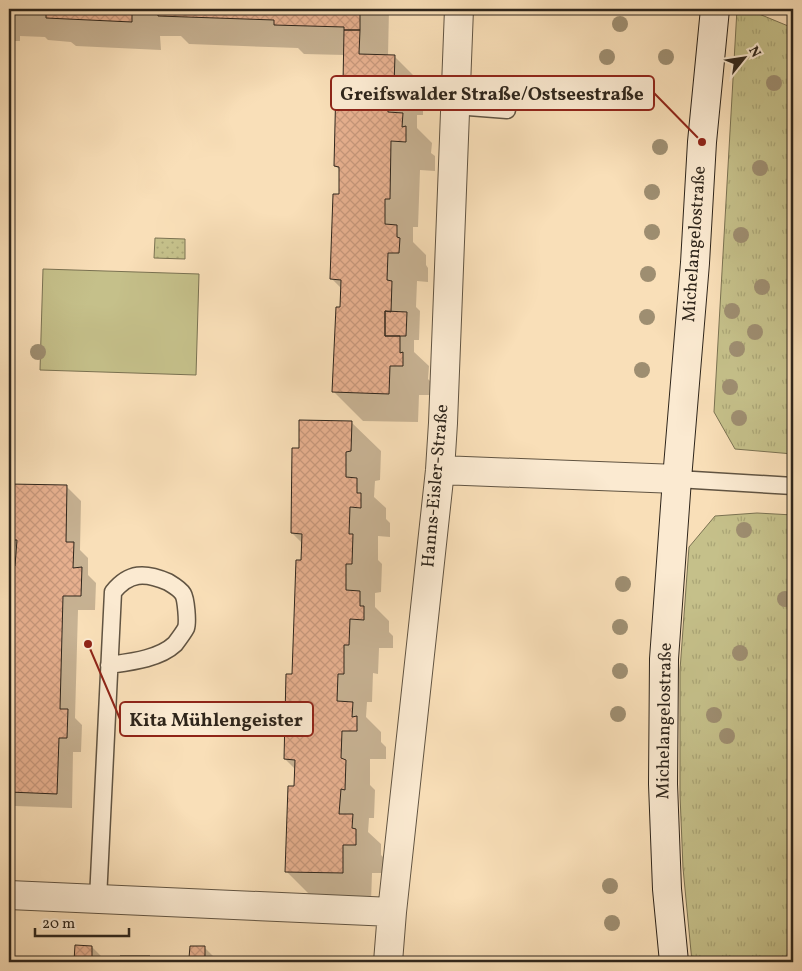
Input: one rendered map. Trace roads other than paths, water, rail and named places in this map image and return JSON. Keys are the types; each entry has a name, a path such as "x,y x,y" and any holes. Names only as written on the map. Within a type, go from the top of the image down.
{"street":[{"name":"Hanns-Eisler-Straße","path":"388,962 440,470 459,9"},
{"name":"Michelangelostraße","path":"674,962 667,889 663,784 664,659 695,263 702,142 715,9"},
{"path":"440,470 677,479"},
{"path":"9,895 392,912"}],"lane":[{"path":"455,106 507,110"},
{"path":"677,479 793,486"},
{"path":"98,899 113,592 128,578 143,575 174,585 183,594 186,607 186,627 175,644 143,660 110,664"}],"place":[{"name":"Greifswalder Straße/Ostseestraße","path":"702,142"},
{"name":"Kita Mühlengeister","path":"88,644"}]}
